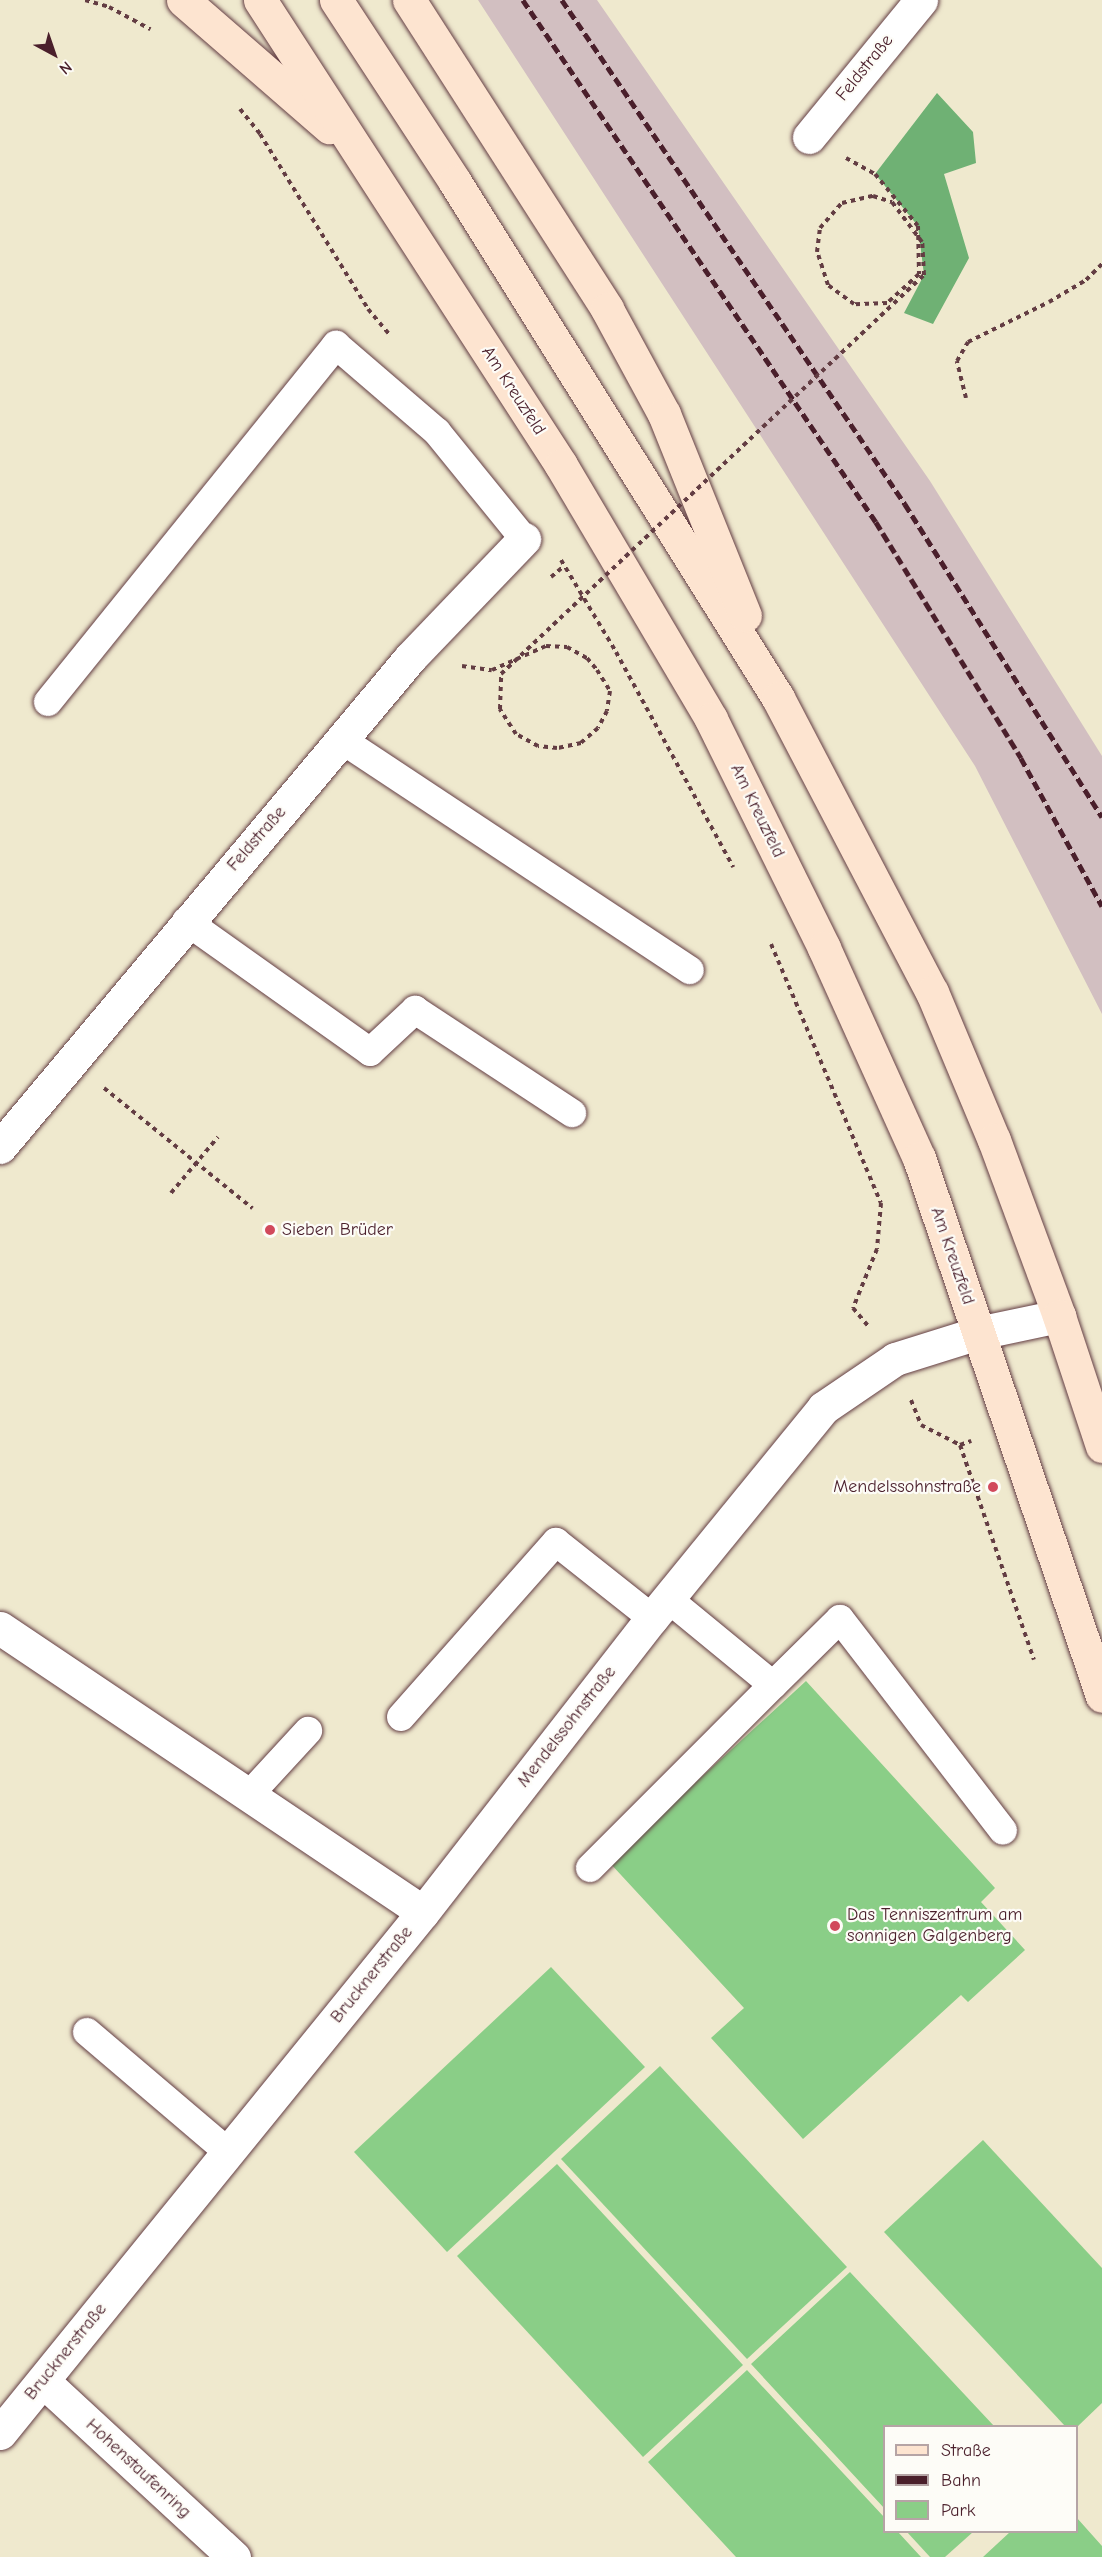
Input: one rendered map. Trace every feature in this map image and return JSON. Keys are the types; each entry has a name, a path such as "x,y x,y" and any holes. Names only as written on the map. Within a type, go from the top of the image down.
{"main road":[{"path":"183,0 364,159"},
{"name":"Am Kreuzfeld","path":"260,0 561,465 711,719 824,948 918,1158 1102,1696"},
{"path":"336,0 462,193 778,698 932,992 994,1140 1059,1316 1102,1446"},
{"path":"409,0 607,309 664,414 778,698"}],"street":[{"name":"Feldstraße","path":"808,137 921,0"},
{"name":"Feldstraße","path":"0,1147 186,921 410,658 524,539"},
{"name":"Mendelssohnstraße","path":"423,1912 660,1608 823,1408 895,1359 978,1333 1059,1316"},
{"name":"Brucknerstraße","path":"0,1628 423,1912 0,2433"},
{"name":"Hohenstaufenring","path":"43,2381 234,2557"}],"lane":[{"path":"48,702 336,345 436,432 524,539"},
{"path":"342,740 690,970"},
{"path":"186,921 370,1052 415,1010 572,1113"},
{"path":"401,1717 556,1542 660,1608 773,1685"},
{"path":"590,1868 840,1619 1003,1831"},
{"path":"250,1794 308,1731"},
{"path":"87,2032 229,2152"}],"path":[{"path":"85,0 109,7 157,33"},
{"path":"233,100 260,134 362,300 391,336"},
{"path":"410,658 492,670 546,646 567,647 587,658 610,691 607,711 598,728 581,743 557,748 538,746 516,734 500,709 501,674 924,275 922,242 892,202 873,196 842,203 820,228 816,252 828,285 854,304 887,303 919,274 918,226 875,174 808,137"},
{"path":"966,398 957,361 960,350 968,342 1049,302 1086,280 1102,264"},
{"path":"558,556 616,652 739,877"},
{"path":"769,940 881,1203 877,1249 854,1308 895,1359 921,1425 960,1444 1011,1428"},
{"path":"71,1061 252,1208"},
{"path":"171,1193 218,1137"},
{"path":"960,1444 1034,1660"}],"shaded area":[{"path":"478,0 597,0 930,481 1102,756 1102,1014 975,766"}],"green space":[{"path":"937,93 973,132 976,163 944,174 969,258 933,324 904,313 924,275 918,226 875,174"},
{"name":"Das Tenniszentrum am sonnigen Galgenberg","path":"806,1681 995,1888 981,1902 1025,1950 968,2002 961,1995 803,2139 711,2038 744,2008 609,1862"},
{"path":"551,1967 645,2067 447,2252 354,2152"},
{"path":"660,2066 847,2267 747,2359 561,2159"},
{"path":"983,2140 1102,2268 1102,2403 1078,2426 1064,2425 884,2232"},
{"path":"557,2164 743,2365 643,2457 457,2256"},
{"path":"850,2272 993,2425 883,2425 883,2507 751,2364"},
{"path":"747,2370 883,2516 883,2533 899,2533 921,2557 736,2557 648,2462"},
{"path":"1078,2519 1102,2546 1102,2557 983,2557 1009,2533 1078,2533"},
{"path":"908,2533 972,2533 945,2557 930,2557"}],"railway":[{"path":"523,0 876,522 1021,758 1102,906"},
{"path":"562,0 905,504 1102,817"}],"place":[{"name":"Sieben Brüder","path":"270,1230"},
{"name":"Mendelssohnstraße","path":"993,1487"},
{"name":"Das Tenniszentrum am sonnigen Galgenberg","path":"835,1926"}]}
